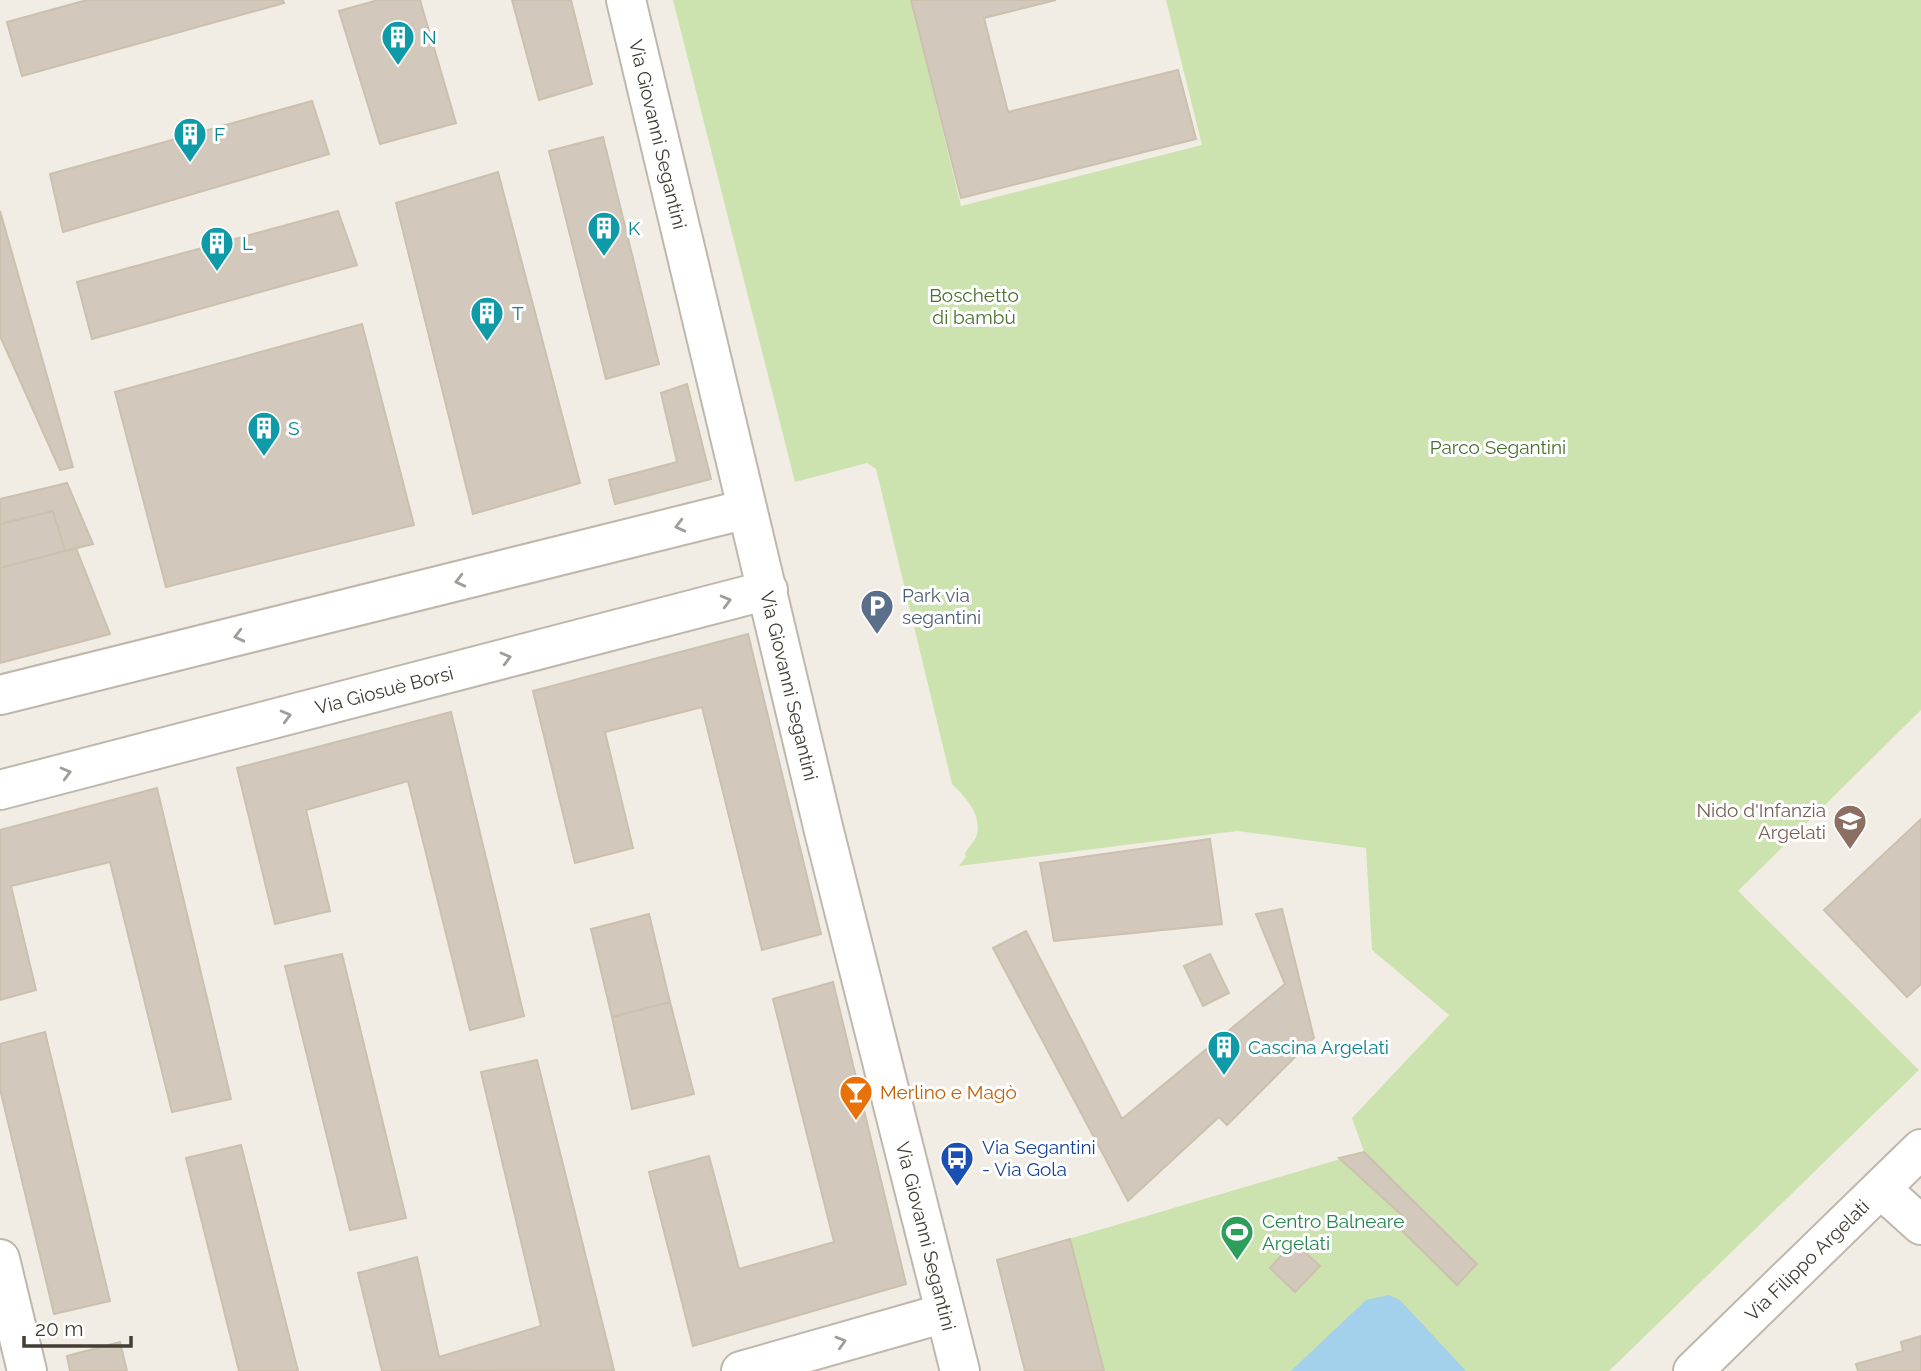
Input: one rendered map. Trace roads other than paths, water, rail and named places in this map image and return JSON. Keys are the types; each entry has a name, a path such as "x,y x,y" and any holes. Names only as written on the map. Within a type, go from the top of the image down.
{"street":[{"name":"Via Giovanni Segantini","path":"626,0 821,818 960,1371"},
{"path":"0,695 747,509"},
{"name":"Via Giosuè Borsi","path":"0,790 768,590"},
{"name":"Via Filippo Argelati","path":"1693,1371 1921,1149"},
{"path":"1881,1189 1921,1225"},
{"path":"0,1259 27,1371"},
{"path":"741,1371 945,1313"}],"water":[{"path":"1389,1295 1400,1300 1466,1371 1291,1371 1366,1300"}],"place":[{"name":"N","path":"398,67"},
{"name":"F","path":"190,164"},
{"name":"K","path":"604,258"},
{"name":"L","path":"217,273"},
{"name":"T","path":"487,343"},
{"name":"S","path":"264,458"},
{"name":"Park via segantini","path":"877,636"},
{"name":"Nido d'Infanzia Argelati","path":"1850,851"},
{"name":"Cascina Argelati","path":"1224,1077"},
{"name":"Merlino e Magò","path":"856,1122"},
{"name":"Via Segantini - Via Gola","path":"957,1188"},
{"name":"Centro Balneare Argelati","path":"1237,1262"}],"park label":[{"name":"Boschetto di bambù","path":"974,306"},
{"name":"Parco Segantini","path":"1498,447"}]}
